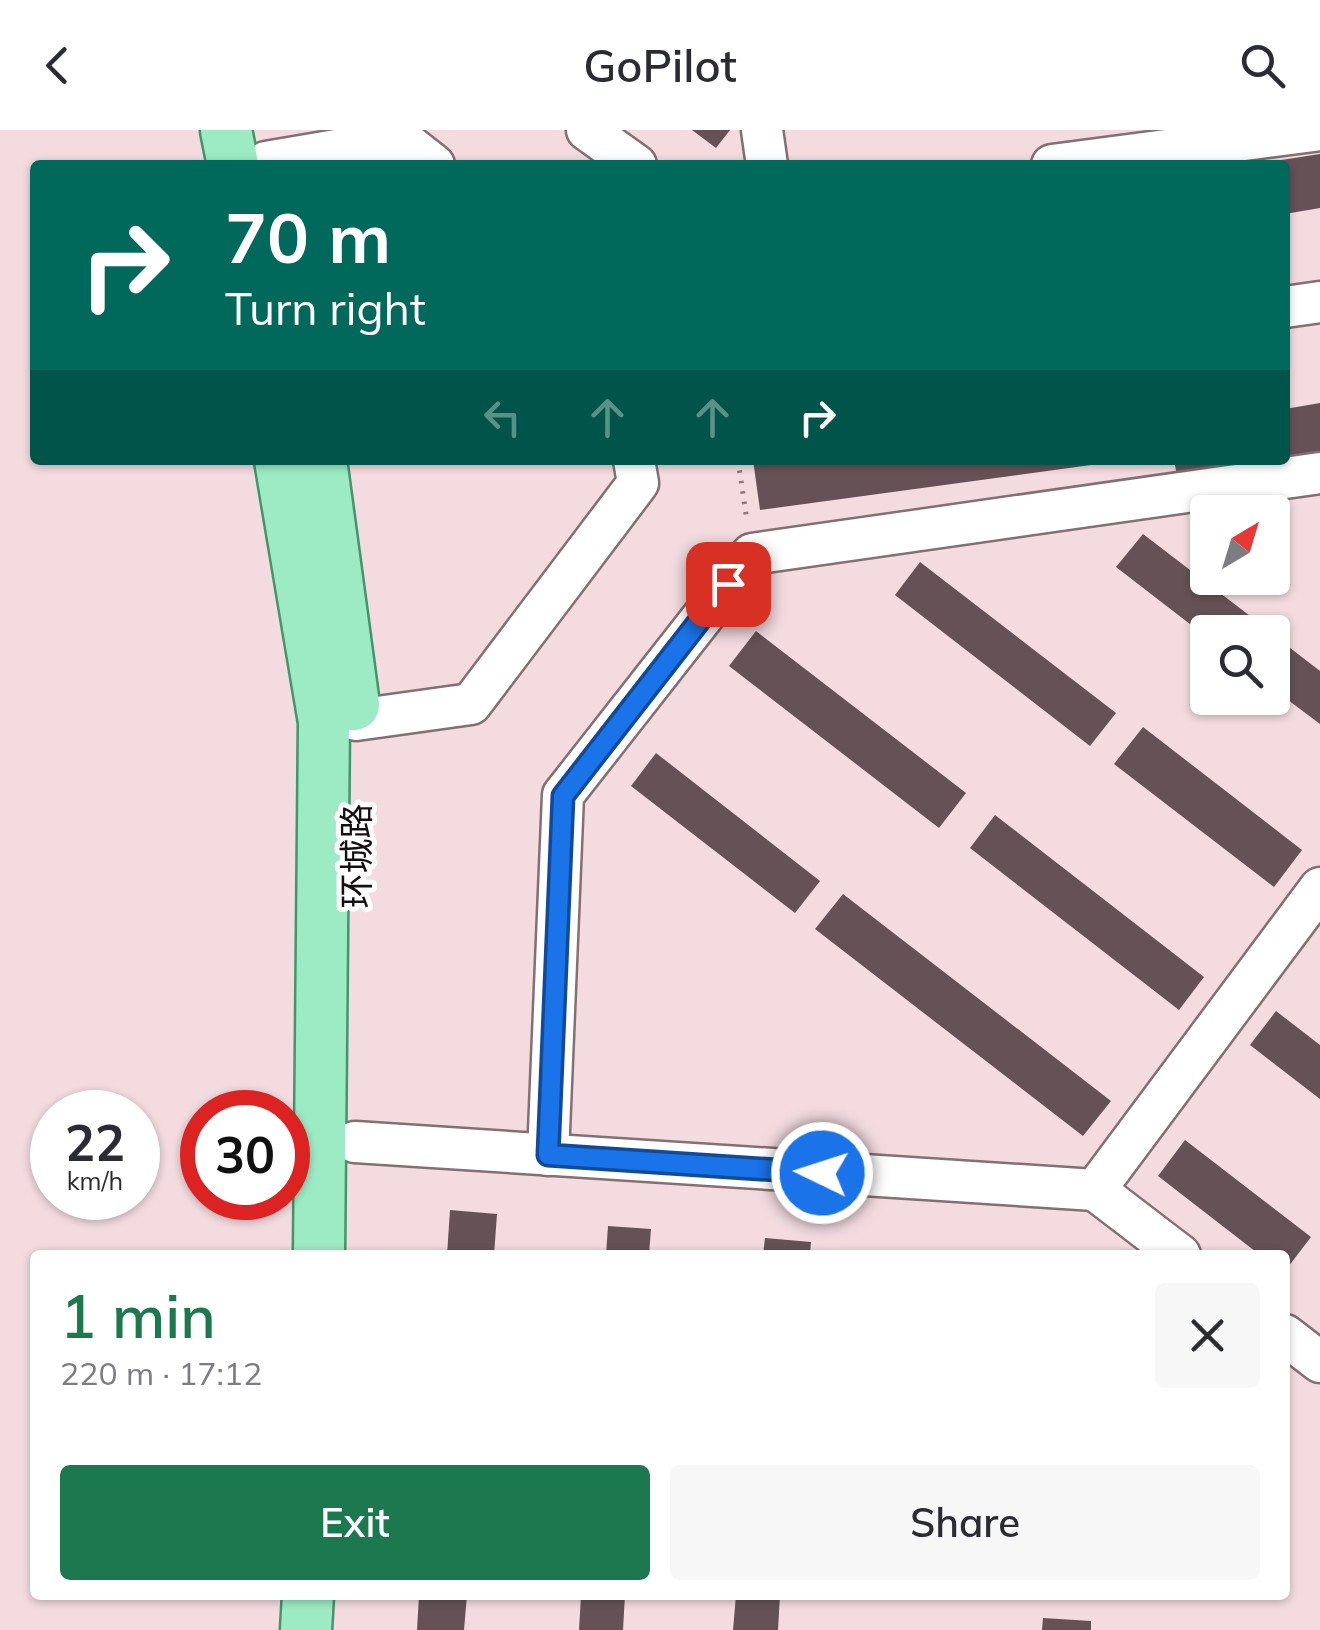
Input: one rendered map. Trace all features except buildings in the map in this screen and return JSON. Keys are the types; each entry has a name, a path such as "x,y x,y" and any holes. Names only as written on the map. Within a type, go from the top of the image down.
{"main road":[{"path":"226,130 256,155"},
{"path":"281,465 324,722 319,1250"},
{"name":"环城路","path":"322,465 356,720 355,1142 350,1250"},
{"path":"306,1630 308,1600"},
{"path":"332,1630 334,1600"}],"street":[{"path":"587,130 629,160"},
{"path":"762,130 766,160"},
{"path":"1090,160 1320,130"},
{"path":"256,155 401,139 428,160"},
{"path":"1290,305 1320,302"},
{"path":"356,720 470,704 638,483 635,465"},
{"path":"548,1155 563,796 752,554 1320,473"},
{"path":"1095,1190 1320,888"},
{"path":"355,1142 1095,1190 1173,1250"},
{"path":"1290,1340 1320,1362"}],"path":[{"path":"739,465 752,554"}],"route":[{"path":"728,584 563,796 548,1155 822,1173"}]}
